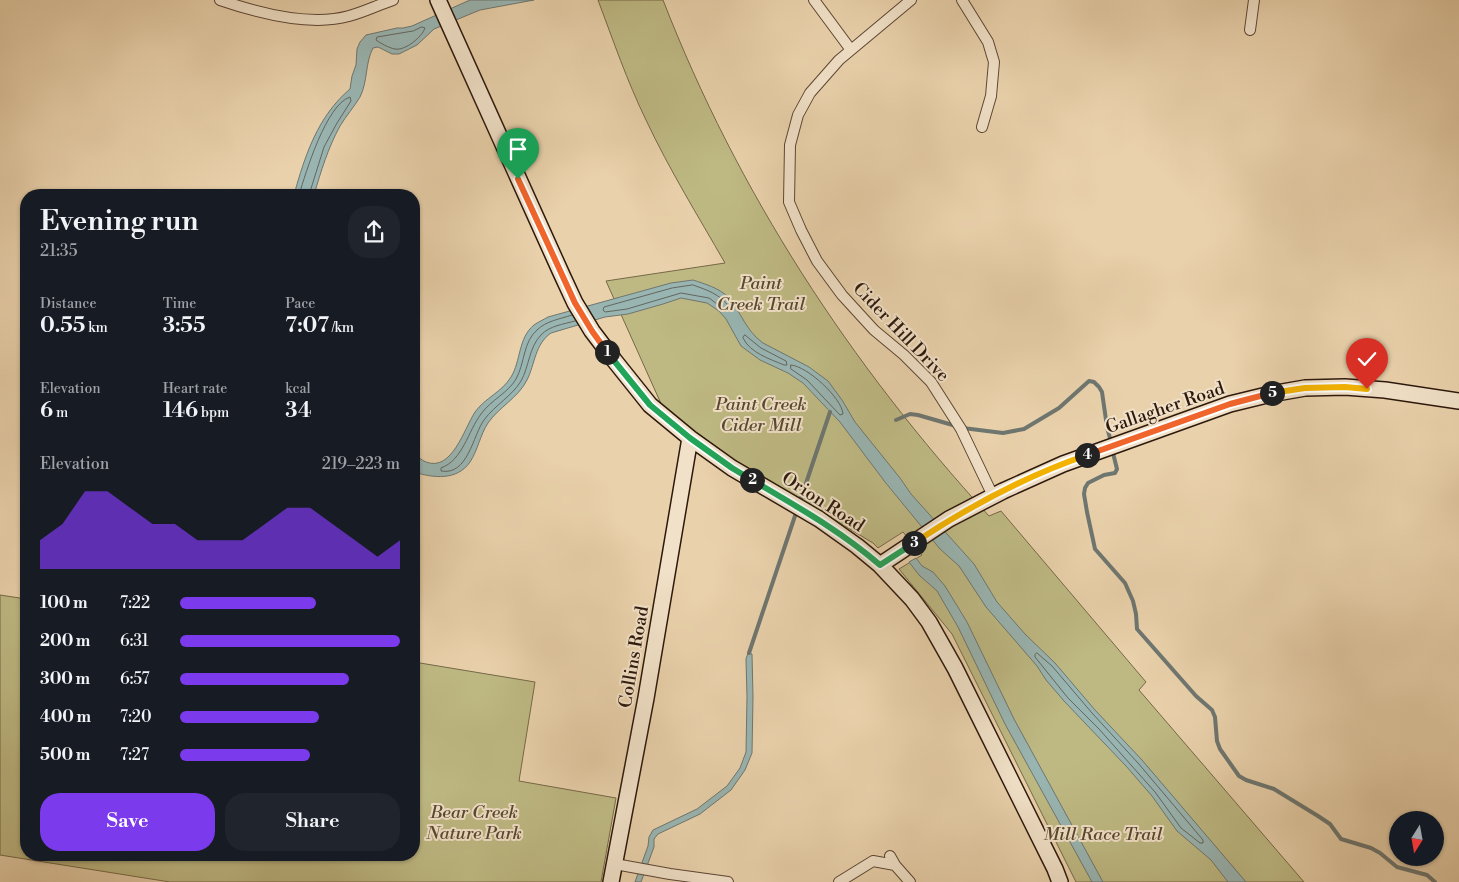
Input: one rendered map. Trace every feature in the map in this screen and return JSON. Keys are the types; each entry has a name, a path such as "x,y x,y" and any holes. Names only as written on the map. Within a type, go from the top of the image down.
{"street":[{"path":"220,0 266,13 296,19 318,20 348,17 392,0"},
{"path":"814,0 851,50"},
{"name":"Cider Hill Drive","path":"911,0 839,60 810,93 798,115 790,145 789,202 816,261 842,295 874,330 904,355 931,382 961,429 994,496"},
{"path":"962,0 988,42 994,62 991,96 982,127"},
{"path":"1250,30 1254,0"},
{"name":"Orion Road","path":"439,3 575,303 592,331 650,405 690,438 732,468 819,519 857,546 880,565 903,589 929,622 955,668 1060,882"},
{"name":"Gallagher Road","path":"880,565 949,519 1063,464 1230,404 1305,388 1345,387 1385,390 1459,401"},
{"name":"Collins Road","path":"611,882 646,698 690,438"},
{"path":"839,882 873,861 892,860 910,882"},
{"path":"615,864 728,882"}],"green space":[{"path":"598,0 663,0 693,71 726,141 762,208 802,273 845,337 938,458 989,516 1001,511 1146,682 1139,690 1304,882 1076,882 952,634 899,569 922,555 903,532 878,548 873,543 733,459 663,408 606,281 725,263 674,174 646,120 626,75"},
{"name":"Bear Creek Nature Park","path":"0,595 20,598 20,858 0,855"},
{"name":"Bear Creek Nature Park","path":"420,663 535,682 519,781 616,798 601,882 170,882 38,861 420,861"}],"water":[{"path":"470,0 534,0 480,10 434,29 417,45 399,54 392,54 378,47 373,48 370,54 363,91 336,134 316,189 296,189 308,151 321,124 329,111 350,89 360,42 366,35 412,26"},
{"path":"693,280 716,289 728,297 752,333 763,343 809,367 828,381 855,422 911,494 974,564 997,602 1142,760 1246,882 1228,882 1211,860 1177,831 1152,796 1126,766 1046,680 1037,666 986,607 959,566 940,549 885,482 840,422 803,383 788,373 760,360 741,346 726,319 719,311 707,303 681,298 628,314 605,317 551,333 538,348 527,380 514,397 488,423 473,457 465,468 452,475 444,476 420,474 420,459 426,462 435,463 443,461 450,455 462,438 475,412 503,387 511,377 525,336 536,324 548,317 671,283"},
{"path":"916,558 922,566 933,572 945,586 967,622 1014,719 1103,882 1092,882 1005,724 958,627 937,591 919,575 909,562"},
{"path":"748,653 752,654 752,753 745,770 731,790 700,814 658,834 654,839 654,847 641,882 635,882 653,830 697,809 727,786 740,768 746,752 746,659"}],"waterway":[{"path":"896,420 910,414 963,428 1003,433 1024,429 1059,408 1089,381 1094,382 1102,392 1111,442"},
{"path":"799,504 830,412"},
{"path":"1112,449 1117,469 1115,473 1104,475 1088,483 1085,488 1084,494 1095,549 1125,583 1133,601 1137,629 1196,696 1212,710 1215,717 1217,741 1220,749 1239,776 1274,789 1318,816 1330,824 1341,839 1371,848 1397,867 1427,875 1435,882"},
{"path":"749,653 797,510"}],"route":[{"path":"518,179 575,303 592,331 650,405 690,438 732,468 819,519 880,565 949,519 1002,491 1063,464 1230,404 1305,388 1345,387 1367,389"}],"park label":[{"name":"Paint Creek Trail","path":"761,293"},
{"name":"Paint Creek Cider Mill","path":"761,414"},
{"name":"Mill Race Trail","path":"1103,834"}]}
